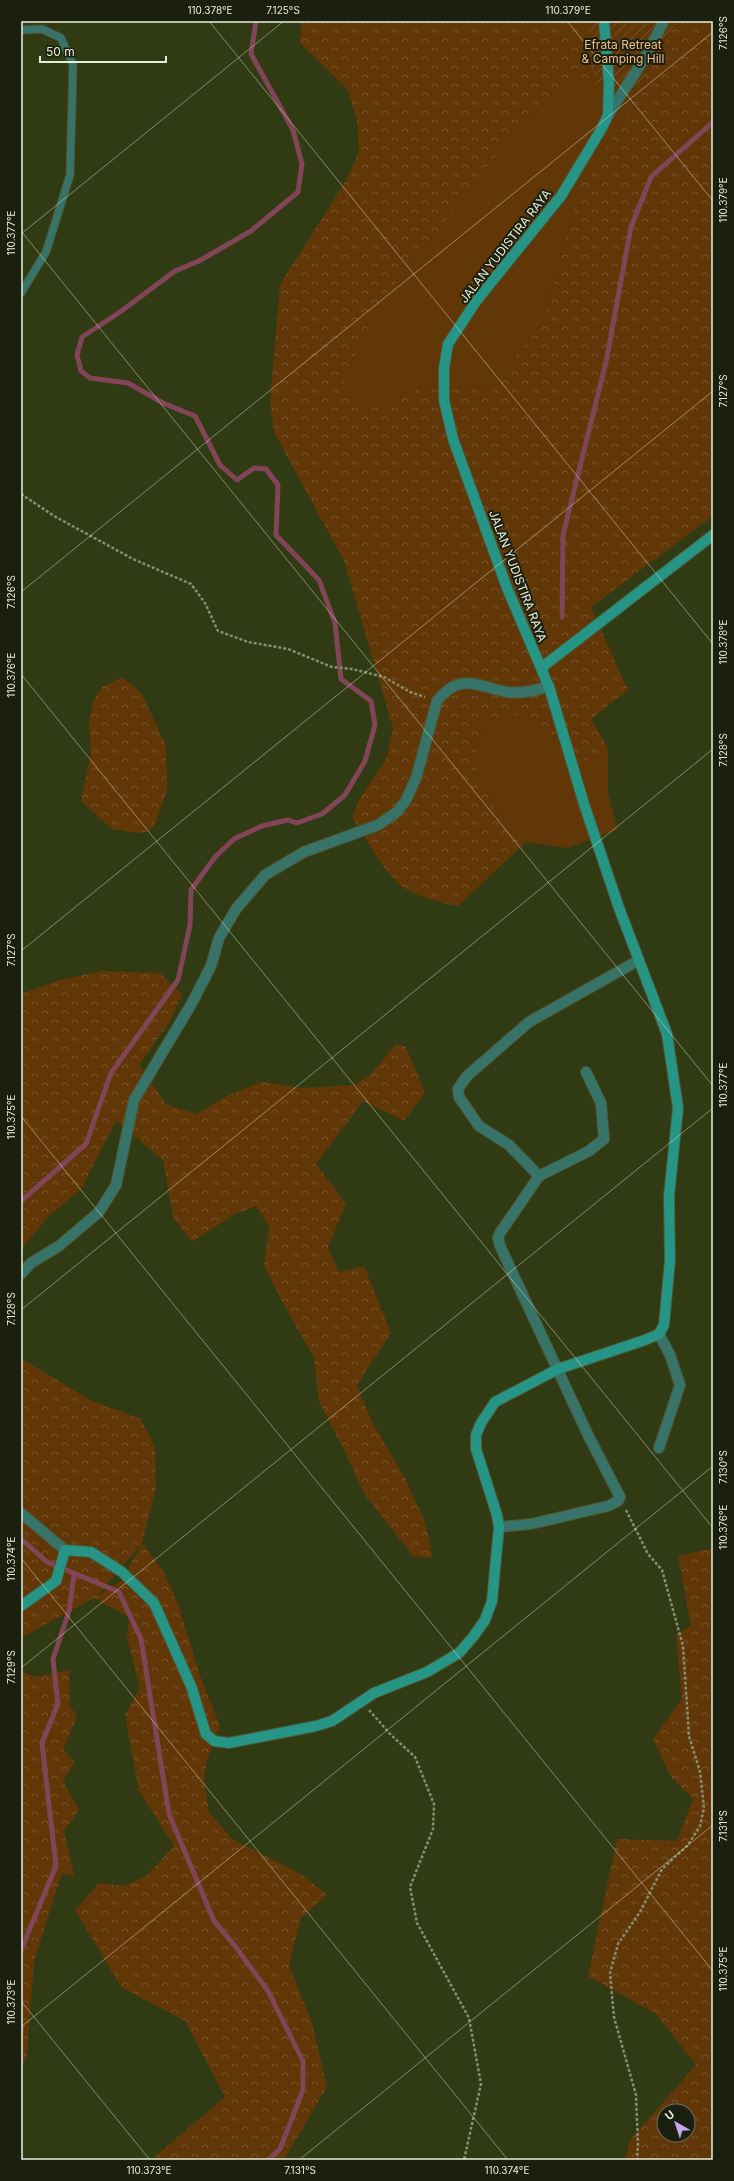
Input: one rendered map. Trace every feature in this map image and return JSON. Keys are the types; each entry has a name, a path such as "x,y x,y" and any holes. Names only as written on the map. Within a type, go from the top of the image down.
{"street":[{"name":"JALAN YUDISTIRA RAYA","path":"604,21 609,83 608,115 594,145 561,196 477,300 448,344 444,368 444,400 453,439 507,588 549,686 584,804 639,960 667,1034 678,1108 669,1196 670,1260 666,1314 664,1325 659,1334"},
{"path":"608,115 644,59 664,21"},
{"path":"541,668 713,534"},
{"path":"21,1274 31,1263 59,1246 99,1212 116,1185 134,1100 192,1003 211,966 219,938 236,909 265,875 304,852 378,825 397,812 406,800 416,778 437,701 444,692 462,684 474,682 508,692 530,692 549,686"},
{"path":"539,1176 509,1145 478,1126 459,1097 458,1090 467,1076 529,1022 639,960"},
{"path":"499,1528 531,1524 608,1506 618,1501 620,1497 500,1246 498,1238 539,1176 589,1151 604,1139 601,1103 586,1072"},
{"path":"21,1513 65,1550 91,1552 122,1572 154,1603 191,1686 206,1734 211,1740 229,1743 316,1726 332,1721 374,1693 427,1672 447,1661 459,1653 473,1638 485,1620 492,1601 499,1528 497,1515 476,1449 476,1435 487,1413 495,1402 558,1369 659,1334 670,1354 680,1385 659,1448"},
{"path":"21,1606 56,1581 65,1550"}],"lane":[{"path":"21,30 42,29 61,38 73,65 70,175 46,252 21,293"}],"path":[{"path":"21,494 54,516 133,559 191,584 205,603 218,631 248,642 288,649 332,667 352,669 384,677 410,692 437,701"},
{"path":"620,1497 648,1554 662,1570 683,1646 689,1736 700,1772 704,1808 700,1826 688,1845 662,1869 640,1912 618,1944 610,1973 614,2017 636,2095 638,2144 637,2160"},
{"path":"361,1701 391,1735 415,1757 434,1804 433,1829 410,1887 417,1923 470,2018 481,2084 464,2160"}],"green space":[{"path":"301,21 587,21 597,84 568,84 521,124 471,187 441,228 391,288 363,336 344,385 360,404 386,403 425,386 486,391 542,324 582,181 621,128 637,89 677,21 713,21 713,516 591,607 628,690 591,719 608,748 587,761 515,714 483,720 475,765 495,807 526,842 458,906 419,895 400,885 386,870 352,817 359,800 386,759 393,728 344,561 274,432 270,401 280,284 347,179 359,151 357,120 347,89 300,43"},
{"name":"Efrata Retreat & Camping Hill","path":"587,21 677,21 637,89 597,84"},
{"path":"568,84 597,84 637,89 621,128 582,181 542,324 486,391 425,386 386,403 360,404 343,385 363,336 391,288 441,228 471,187 521,124"},
{"path":"123,677 142,694 166,746 167,790 156,822 152,828 145,832 137,833 112,829 81,801 91,753 89,722 94,699 102,687"},
{"path":"515,714 587,761 608,748 608,793 617,830 567,848 526,842 495,807 475,765 483,720"},
{"path":"102,971 160,973 182,994 170,1021 139,1065 166,1104 196,1114 229,1095 262,1082 302,1088 355,1085 373,1072 396,1044 406,1047 425,1093 404,1121 363,1101 316,1164 346,1203 328,1247 339,1272 364,1266 391,1333 357,1385 372,1422 404,1476 425,1522 433,1558 413,1556 365,1495 319,1402 314,1357 287,1311 264,1266 269,1227 256,1206 233,1215 192,1242 173,1217 163,1160 116,1121 81,1189 48,1217 21,1249 21,994 60,980"},
{"path":"21,1269 23,1292 22,1359 92,1401 141,1419 155,1447 156,1488 142,1543 164,1572 179,1607 200,1676 220,1726 207,1759 204,1780 209,1812 232,1839 301,1874 327,1895 301,1918 289,1966 312,2023 327,2087 284,2160 151,2160 225,2097 185,2021 121,1987 75,1910 99,1883 125,1886 147,1875 174,1846 139,1791 125,1715 140,1688 127,1637 129,1621 127,1616 94,1598 21,1638","holes":["141,1546 121,1581 96,1597"]},
{"path":"713,1548 713,2160 625,2160 630,2140 656,2110 656,2143 696,2143 696,2103 663,2103 696,2065 656,2014 588,1976 617,1839 677,1841 693,1799 671,1777 653,1739 682,1699 676,1635 691,1626 678,1556"},
{"path":"69,1670 70,1705 77,1717 63,1749 75,1762 63,1781 79,1810 64,1831 74,1876 62,1873 34,1961 27,2055 21,2067 21,1671 36,1677"}],"waterway":[{"path":"21,1201 86,1144 111,1073 178,980 190,925 191,890 215,857 234,839 262,826 288,820 297,823 322,814 345,795 365,761 375,725 371,701 341,679 335,623 319,580 276,535 278,485 266,469 254,468 237,480 220,465 195,416 165,404 128,383 90,378 81,371 77,355 82,337 120,312 175,271 199,261 251,231 298,192 302,164 293,130 251,54 256,21"},
{"path":"562,617 563,535 606,362 631,227 651,177 713,122"},
{"path":"21,1539 47,1562 119,1592 141,1639 169,1814 214,1921 235,1946 268,1991 303,2061 303,2090 280,2149 268,2160"},
{"path":"21,1950 56,1866 42,1743 58,1704 53,1659 69,1611 74,1574"},
{"path":"21,2026 21,2032"}]}
